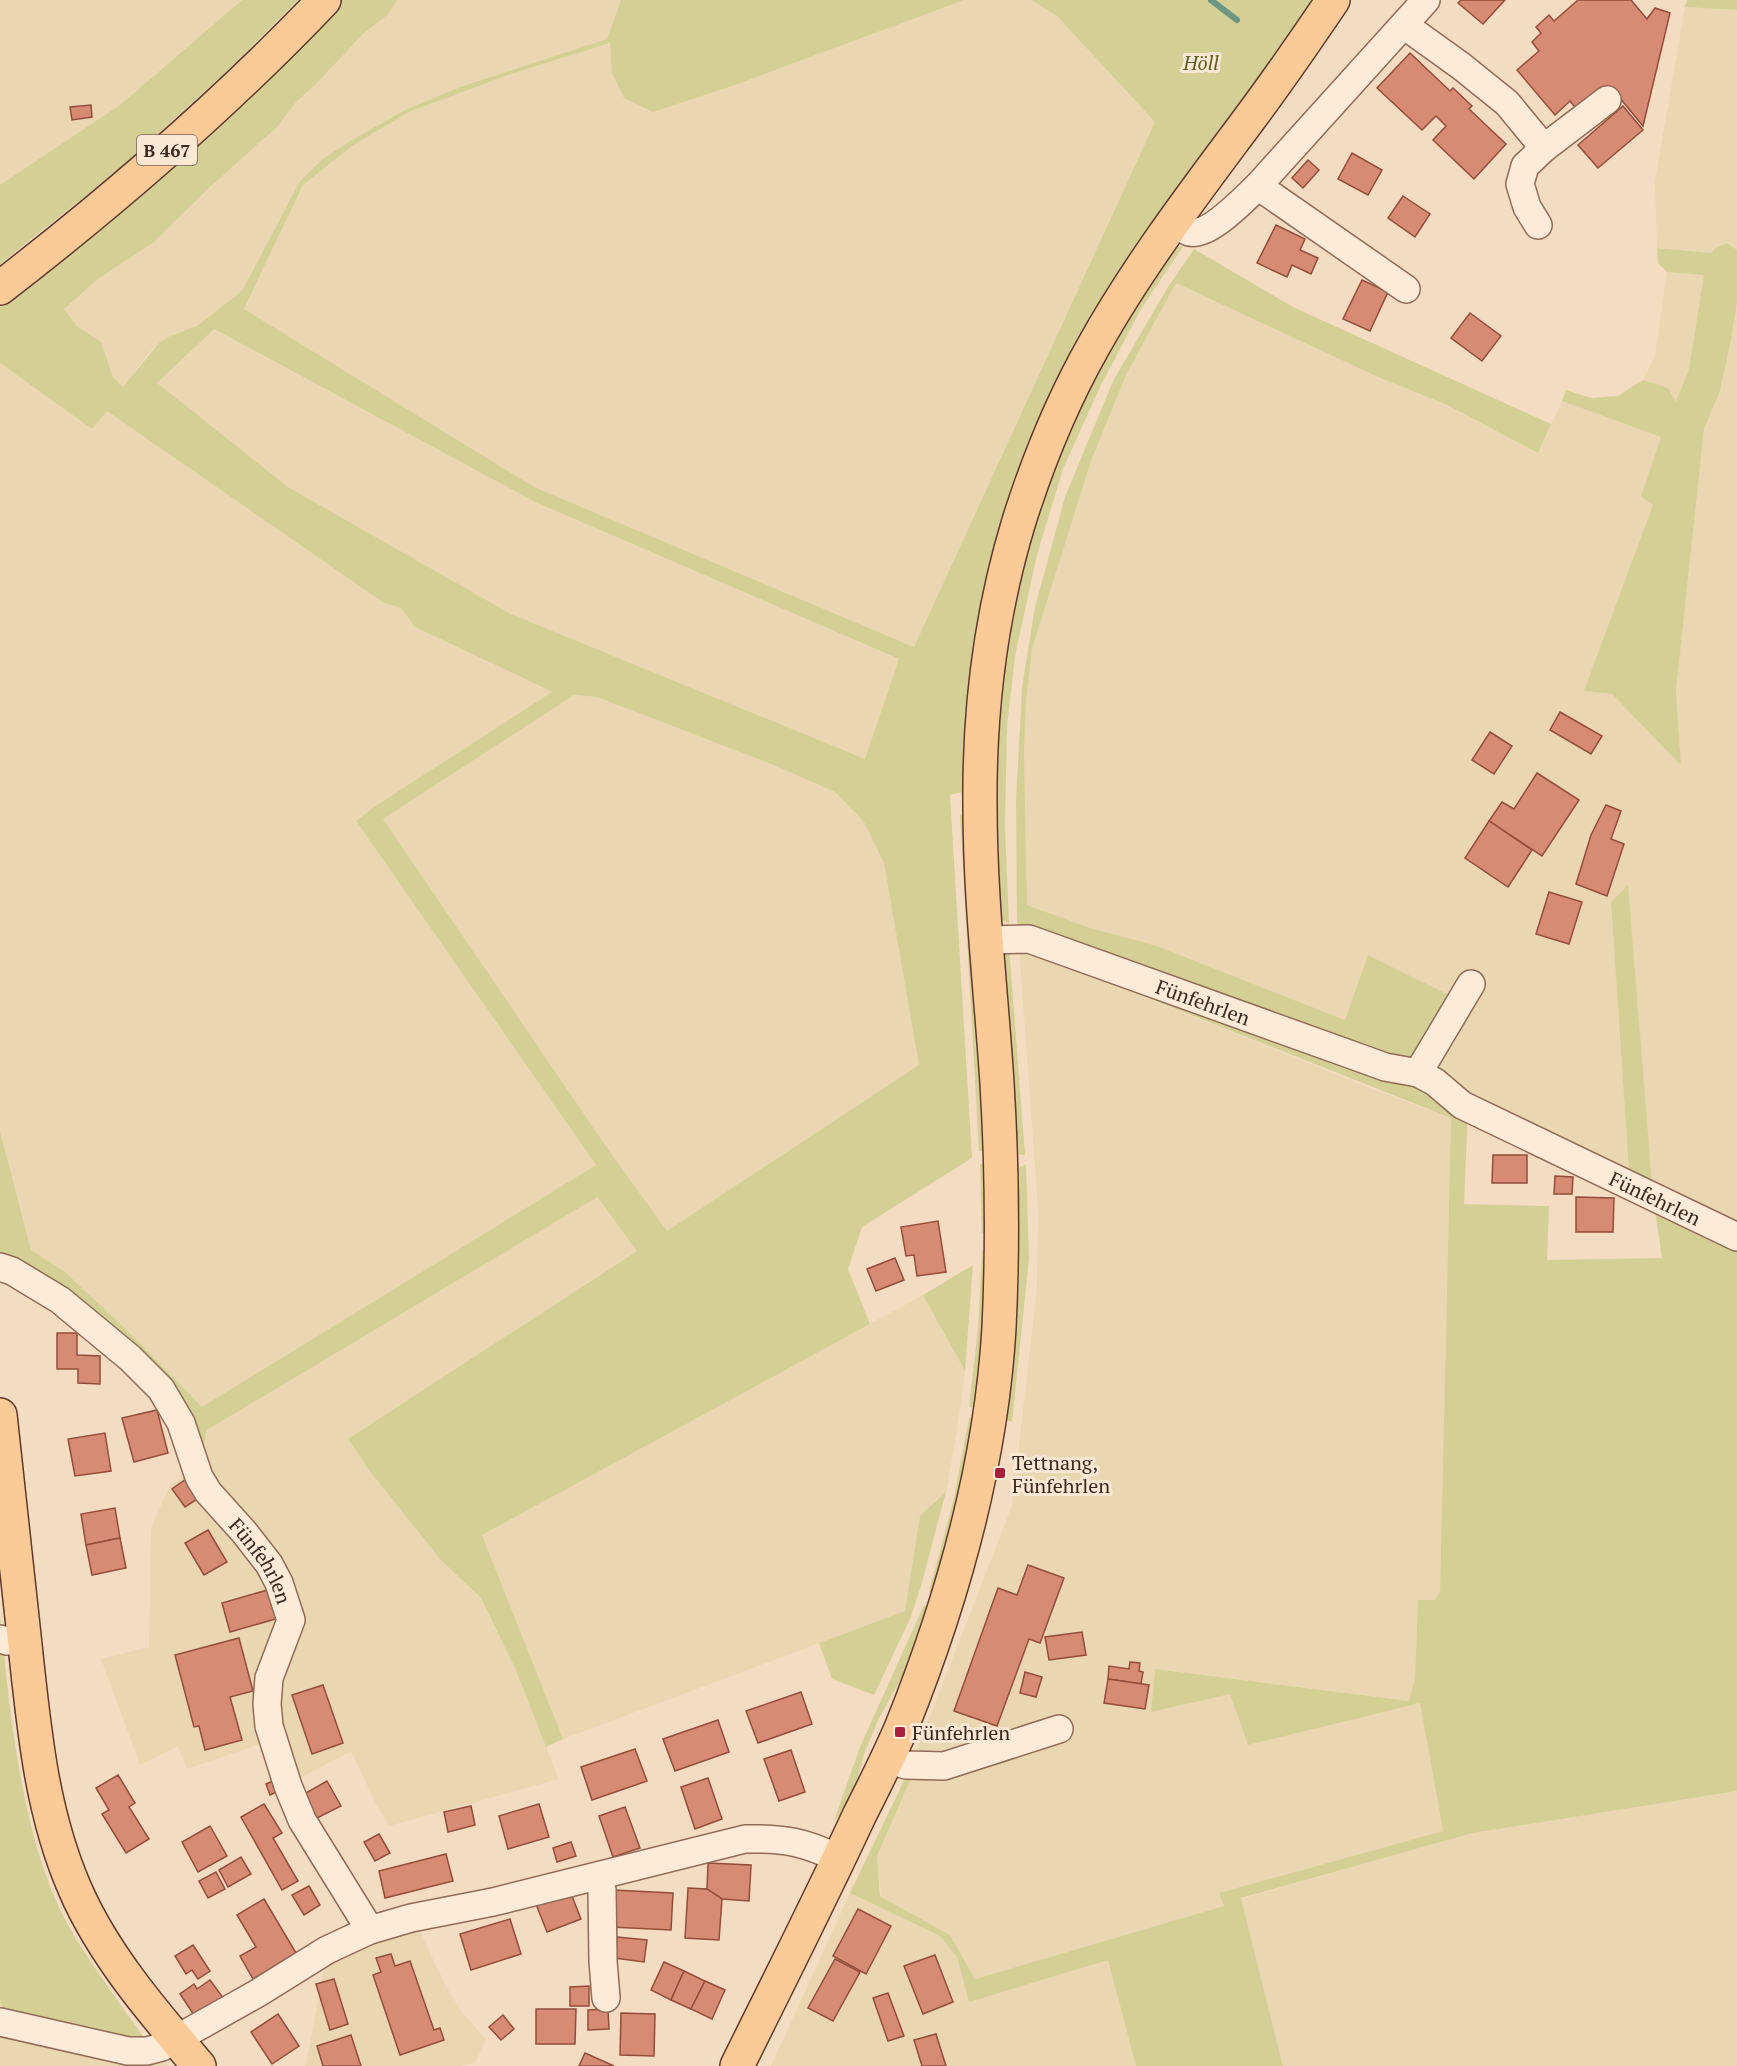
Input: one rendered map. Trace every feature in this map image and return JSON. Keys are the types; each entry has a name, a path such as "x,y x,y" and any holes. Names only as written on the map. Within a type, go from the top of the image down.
{"main road":[{"name":"B 467","path":"0,288 75,230 153,162 248,76 324,0"},
{"path":"737,2066 900,1732 946,1605 974,1502 990,1415 998,1336 1002,1243 1001,1159 986,940 980,819 980,754 986,686 1003,579 1019,521 1066,399 1092,348 1120,301 1174,221 1262,102 1333,0"},
{"path":"0,1415 12,1639 50,1817 75,1889 106,1946 199,2066"}],"street":[{"path":"1174,221 1187,232 1196,233 1213,225 1258,186 1426,0"},
{"path":"1404,25 1508,103 1544,148"},
{"path":"1538,225 1527,207 1520,184 1525,166 1544,148 1607,100"},
{"path":"1258,186 1406,289"},
{"name":"Fünfehrlen","path":"986,940 1029,939 1363,1059 1418,1073 1435,1082 1462,1105 1737,1237"},
{"path":"1418,1073 1471,984"},
{"name":"Fünfehrlen","path":"0,1267 12,1271 60,1300 146,1373 161,1389 181,1423 199,1477 208,1492 269,1564 279,1583 291,1620 269,1678 268,1726 302,1820 370,1930"},
{"path":"886,1759 906,1765 944,1766 1059,1729"},
{"path":"0,2022 128,2051 147,2051 162,2047 327,1950 370,1930 411,1918 493,1902 745,1839 773,1838 794,1841 816,1847 839,1859"},
{"path":"597,1877 602,1890 606,1998"}],"shaded area":[{"path":"0,0 242,0 120,105 0,185"},
{"path":"398,0 621,0 607,39 405,110 324,158 300,181 242,291 197,326 159,343 147,355 124,387 113,377 101,342 77,326 64,309 98,279 154,242 210,187 277,127 297,101 364,33 386,16"},
{"path":"964,0 1031,0 1057,16 1155,122 914,647 534,487 244,310 303,185 352,146 409,112 511,74 611,43 612,73 735,85"},
{"path":"1685,7 1737,10 1737,257 1657,248 1655,181"},
{"path":"1667,272 1705,275 1689,369 1676,402 1643,380 1655,356"},
{"path":"1176,283 1378,377 1442,403 1538,453 1562,401 1661,437 1641,496 1653,505 1585,691 1612,694 1681,764 1676,691 1704,429 1720,391 1737,301 1737,1237 1653,1197 1611,902 1630,1186 1418,1073 1460,1001 1368,955 1345,1020 1157,946 1087,927 1027,905 1024,753 1026,702 1032,649 1091,461 1126,375"},
{"path":"213,329 535,502 900,660 865,760 511,614 288,487 156,383"},
{"path":"0,363 92,429 106,410 384,603 401,608 415,627 553,693 374,807 356,821 596,1165 202,1407 131,1334 64,1271 31,1250 0,1131"},
{"path":"573,695 597,697 771,764 835,792 864,822 884,863 920,1066 667,1231 612,1155 383,819"},
{"path":"1019,947 1375,1090 1451,1118 1440,1592 1434,1600 1418,1600 1415,1678 1409,1701 1155,1669 1151,1711 1230,1694 1248,1745 1420,1703 1443,1831 1220,1893 1224,1906 975,1979 950,1935 881,1896 877,1856 914,1773 909,1770 1012,1506 1037,1288 1038,1208"},
{"path":"596,1197 637,1250 349,1440 369,1470 440,1559 481,1598 515,1668 559,1779 389,1826 351,1751 291,1783 270,1741 187,1769 178,1746 140,1765 101,1659 149,1647 151,1528 170,1485 195,1469 228,1503 202,1454 207,1430"},
{"path":"923,1295 965,1371 946,1492 920,1517 905,1611 563,1739 482,1535"},
{"path":"1737,1791 1737,2066 1283,2066 1241,1899 1473,1833"},
{"path":"850,1893 940,1936 957,1957 969,2002 1108,1959 1136,2066 771,2066"},
{"path":"417,1926 446,1986 461,2011 486,2039 475,2063 461,2066 304,2066 327,1953"},
{"path":"0,1998 5,2014 163,2059 169,2066 0,2066"}],"green space":[{"path":"242,0 298,0 228,70 119,169 0,264 0,185 120,105"},
{"name":"Höll","path":"337,0 398,0 386,16 364,33 297,101 277,127 210,187 154,242 98,279 64,309 77,326 101,342 113,377 123,387 159,343 168,337 197,326 242,291 300,181 324,158 405,110 460,87 607,39 621,0 964,0 735,85 653,112 624,98 612,73 610,43 511,74 409,112 352,146 303,185 244,309 534,487 914,647 1155,122 1057,16 1031,0 1311,0 1284,55 1056,389 967,791 950,795 972,1158 862,1227 848,1269 870,1324 482,1535 563,1739 546,1747 515,1668 481,1598 440,1559 369,1470 348,1439 637,1251 597,1197 207,1430 202,1454 207,1474 185,1418 0,1257 0,1131 31,1250 64,1271 131,1334 202,1407 596,1165 356,821 552,692 415,627 401,608 384,603 107,411 92,429 0,363 0,307 60,260","holes":["214,329 535,502 899,659 865,759 511,614 288,487 157,383","574,695 597,697 771,764 835,792 864,822 884,863 919,1065 667,1231 612,1155 383,819"]},
{"path":"1687,0 1737,0 1737,10 1685,7"},
{"path":"1727,243 1737,250 1737,303 1720,391 1704,429 1676,691 1681,765 1612,694 1584,691 1653,505 1641,496 1661,437 1562,401 1566,390 1591,398 1618,396 1643,380 1668,388 1676,402 1689,369 1704,275 1667,272 1658,263 1657,248 1712,253 1715,248"},
{"path":"1184,245 1141,309 1100,387 1063,469 1037,555 1015,656 1007,726 1005,826 1009,924 999,918 993,770 1002,667 1026,549 1059,449 1096,366 1169,252"},
{"path":"1194,249 1295,308 1551,424 1538,453 1445,404 1378,377 1176,283 1126,375 1091,461 1032,649 1026,702 1024,753 1027,905 1087,927 1157,946 1345,1020 1368,955 1461,1001 1419,1073 1468,1108 1464,1204 1549,1206 1547,1260 1662,1258 1653,1197 1737,1237 1737,1791 1473,1833 1241,1898 1283,2066 1136,2066 1108,1960 969,2002 957,1957 940,1936 850,1893 909,1770 914,1772 877,1856 880,1896 950,1935 975,1979 1224,1906 1219,1893 1443,1831 1420,1703 1248,1745 1230,1694 1151,1712 1155,1669 1409,1701 1415,1678 1418,1600 1434,1600 1440,1592 1451,1118 1019,947 1016,800 1022,688 1035,607 1065,497 1113,381 1168,287"},
{"path":"960,815 968,817 989,1151 979,1151"},
{"path":"1628,885 1653,1197 1630,1186 1611,902"},
{"path":"1009,946 1025,1155 1015,1154 1000,949"},
{"path":"980,1164 989,1164 990,1233 982,1233"},
{"path":"1026,1164 1029,1259 1012,1422 1004,1419 1015,1170"},
{"path":"988,1250 979,1408 969,1407 978,1329 982,1251"},
{"path":"973,1265 965,1371 923,1295"},
{"path":"969,1418 977,1418 936,1595 929,1592 954,1498"},
{"path":"946,1492 910,1619 874,1695 832,1679 819,1643 905,1611 920,1516"},
{"path":"924,1605 931,1609 914,1656 879,1718 864,1754 851,1804 834,1821 860,1747"},
{"path":"0,1616 20,1774 39,1854 52,1891 68,1925 147,2042 4,2014 0,1998"}],"building":[{"path":"1461,0 1505,0 1483,24 1458,3"},
{"path":"1578,0 1631,0 1647,19 1655,8 1670,13 1643,126 1610,86 1579,112 1570,101 1555,115 1517,70 1539,51 1532,42 1541,33 1536,27 1549,15 1554,21"},
{"path":"1410,53 1450,91 1453,88 1472,106 1469,109 1506,144 1474,179 1433,140 1446,126 1436,116 1422,130 1377,88"},
{"path":"91,105 92,117 72,120 70,107"},
{"path":"1623,106 1643,130 1598,168 1578,145"},
{"path":"1352,153 1382,170 1368,195 1338,179"},
{"path":"1308,160 1319,170 1303,188 1292,178"},
{"path":"1403,196 1430,214 1415,237 1388,218"},
{"path":"1276,225 1305,239 1300,250 1318,258 1311,274 1292,265 1287,277 1257,263"},
{"path":"1362,280 1388,292 1370,331 1343,319"},
{"path":"1470,313 1501,336 1482,361 1451,338"},
{"path":"1560,712 1602,736 1591,754 1550,730"},
{"path":"1490,732 1512,746 1494,774 1472,760"},
{"path":"1537,773 1579,800 1542,856 1489,821 1502,802 1514,809"},
{"path":"1606,805 1621,811 1611,839 1624,844 1607,896 1576,884 1591,835"},
{"path":"1489,821 1532,850 1508,887 1465,858"},
{"path":"1549,892 1582,902 1569,944 1536,934"},
{"path":"1493,1155 1527,1155 1527,1183 1492,1183"},
{"path":"1555,1176 1573,1177 1572,1194 1554,1194"},
{"path":"1576,1197 1614,1198 1613,1232 1576,1232"},
{"path":"938,1221 946,1272 917,1276 914,1255 906,1256 901,1227"},
{"path":"895,1258 904,1280 876,1291 867,1269"},
{"path":"57,1333 77,1333 77,1355 100,1356 100,1384 78,1383 78,1369 57,1369"},
{"path":"157,1410 168,1453 134,1462 122,1418"},
{"path":"105,1433 111,1471 75,1476 68,1439"},
{"path":"189,1477 202,1496 185,1507 172,1489"},
{"path":"115,1508 120,1538 86,1545 81,1514"},
{"path":"208,1530 227,1562 204,1575 185,1543"},
{"path":"120,1538 126,1568 92,1575 86,1545"},
{"path":"1028,1565 1064,1578 1040,1643 1029,1639 997,1726 954,1711 998,1588 1017,1595"},
{"path":"271,1589 279,1618 230,1632 222,1603"},
{"path":"1082,1632 1086,1655 1049,1660 1045,1637"},
{"path":"239,1638 253,1691 230,1697 242,1740 205,1750 199,1726 194,1727 175,1655"},
{"path":"1130,1662 1140,1663 1139,1671 1143,1672 1141,1684 1108,1679 1109,1666 1129,1669"},
{"path":"1025,1672 1042,1677 1036,1697 1020,1693"},
{"path":"1108,1679 1149,1685 1145,1709 1104,1703"},
{"path":"323,1685 343,1743 312,1754 292,1695"},
{"path":"801,1692 812,1724 758,1743 746,1711"},
{"path":"718,1720 729,1752 675,1771 663,1739"},
{"path":"635,1749 647,1781 592,1800 581,1767"},
{"path":"791,1750 805,1792 779,1801 764,1759"},
{"path":"118,1775 135,1803 129,1807 149,1839 126,1853 102,1814 109,1810 96,1788"},
{"path":"708,1778 722,1819 695,1829 681,1787"},
{"path":"277,1779 281,1790 270,1795 266,1784"},
{"path":"327,1781 341,1806 317,1818 304,1794"},
{"path":"264,1804 282,1833 273,1838 298,1881 282,1890 241,1817"},
{"path":"539,1804 549,1837 508,1849 499,1816"},
{"path":"471,1806 475,1825 448,1832 444,1812"},
{"path":"625,1807 640,1848 613,1857 599,1816"},
{"path":"210,1826 227,1856 198,1872 182,1842"},
{"path":"379,1834 390,1853 375,1861 364,1842"},
{"path":"571,1842 576,1856 557,1862 553,1848"},
{"path":"446,1854 453,1881 385,1898 379,1871"},
{"path":"241,1857 251,1874 228,1887 219,1870"},
{"path":"708,1863 751,1865 749,1901 722,1899 707,1889"},
{"path":"216,1872 225,1889 208,1898 199,1881"},
{"path":"309,1886 320,1905 304,1915 292,1895"},
{"path":"688,1888 707,1889 722,1899 719,1940 685,1938"},
{"path":"613,1890 673,1893 671,1930 611,1927"},
{"path":"570,1891 581,1919 547,1932 536,1904"},
{"path":"264,1899 296,1953 253,1979 240,1956 256,1947 237,1915"},
{"path":"858,1909 891,1926 866,1974 833,1956"},
{"path":"510,1919 521,1954 471,1970 460,1934"},
{"path":"617,1937 647,1940 644,1962 615,1958"},
{"path":"193,1945 210,1971 198,1979 192,1970 186,1974 175,1956"},
{"path":"391,1954 395,1966 410,1961 434,2030 440,2028 444,2040 400,2055 373,1975 381,1972 376,1958"},
{"path":"935,1955 953,2002 923,2014 904,1966"},
{"path":"835,1959 860,1972 833,2021 808,2008"},
{"path":"664,1962 684,1971 671,2000 651,1990"},
{"path":"684,1971 705,1981 691,2009 671,2000"},
{"path":"334,1979 348,2024 330,2030 316,1984"},
{"path":"210,1980 224,1999 196,2018 180,1994 194,1984 197,1989"},
{"path":"705,1981 725,1990 712,2019 691,2009"},
{"path":"589,1986 589,2006 570,2006 570,1987"},
{"path":"888,1993 904,2036 888,2041 873,1998"},
{"path":"536,2009 576,2009 575,2044 536,2044"},
{"path":"608,2009 609,2029 588,2030 588,2010"},
{"path":"621,2013 655,2014 654,2056 620,2055"},
{"path":"278,2014 299,2046 272,2064 251,2032"},
{"path":"503,2015 514,2029 501,2040 489,2027"},
{"path":"936,2034 946,2066 922,2066 914,2040"},
{"path":"351,2035 361,2066 323,2066 317,2046"},
{"path":"585,2053 614,2066 579,2066"}],"waterway":[{"path":"1211,0 1237,20"}],"place":[{"name":"Tettnang, Fünfehrlen","path":"1000,1473"},
{"name":"Fünfehrlen","path":"900,1732"}]}
